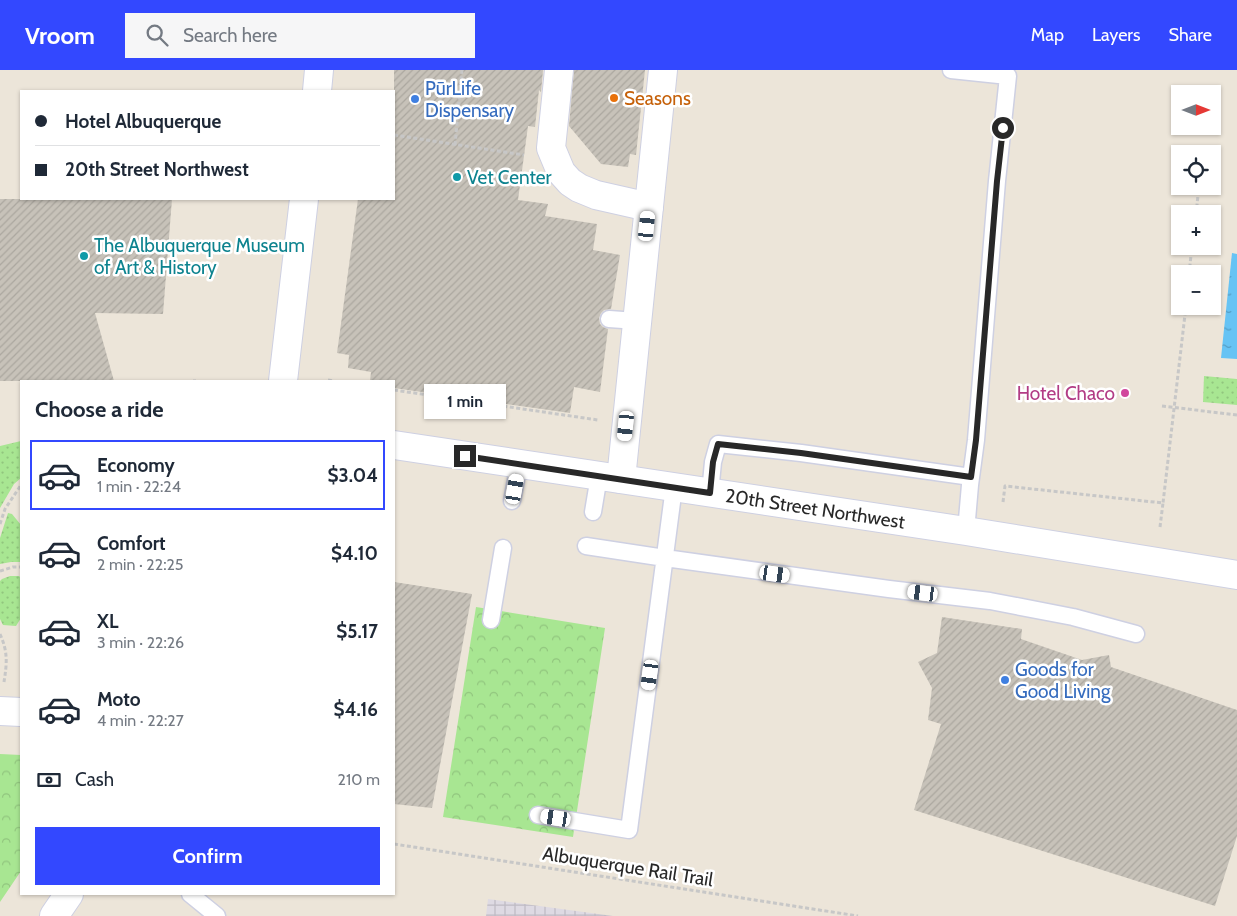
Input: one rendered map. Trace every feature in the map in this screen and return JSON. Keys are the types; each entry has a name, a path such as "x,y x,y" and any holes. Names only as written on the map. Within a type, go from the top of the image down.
{"street":[{"path":"317,90 319,70"},
{"path":"559,70 551,148 561,172 579,188 596,195 649,208"},
{"path":"610,477 638,321 663,70"},
{"path":"283,380 304,200"},
{"name":"20th Street Northwest","path":"395,444 966,531 1237,575"},
{"path":"2,698 20,711"},
{"path":"54,916 68,895"}],"lane":[{"path":"951,70 1008,76 997,181 976,440 966,531"},
{"path":"609,320 638,321"},
{"path":"710,493 713,462 718,444 801,453 971,477"},
{"path":"512,501 519,464"},
{"path":"593,512 610,477"},
{"path":"538,815 629,830 674,487"},
{"path":"586,546 889,589 990,601 1072,617 1136,634"},
{"path":"491,620 503,548"},
{"path":"191,895 217,916"}],"path":[{"path":"455,145 462,70"},
{"path":"395,136 526,156"},
{"path":"1160,527 1185,315"},
{"path":"395,390 604,421"},
{"path":"1162,406 1237,415"},
{"path":"0,524 5,509 20,486"},
{"path":"1003,502 1005,486 1163,503"},
{"path":"0,571 20,567"},
{"path":"0,634 7,655 2,698"},
{"name":"Albuquerque Rail Trail","path":"395,844 858,916"}],"shaded area":[{"path":"488,899 613,916 486,916"}],"green space":[{"path":"1204,376 1237,379 1237,405 1203,402"},
{"path":"20,441 20,479 14,484 0,508 0,446"},
{"path":"8,513 12,514 20,524 20,562 0,564 0,538"},
{"path":"10,576 20,577 20,620 16,626 3,625 0,619 0,581"},
{"path":"476,607 605,628 573,837 443,817"},
{"path":"0,754 20,755 20,872 0,902"}],"water":[{"path":"1232,253 1237,254 1237,359 1221,358"}],"building":[{"path":"394,70 543,70 535,127 528,126 518,200 548,204 545,216 597,224 593,250 620,255 611,309 604,310 599,318 600,324 608,329 600,392 574,387 570,413 395,388 395,380 370,380 371,372 348,368 349,355 337,353 358,200 395,200"},
{"name":"Seasons","path":"574,70 645,70 636,155 630,154 628,167 601,164 569,126"},
{"name":"The Albuquerque Museum of Art & History","path":"0,199 172,200 163,314 95,313 114,380 0,381"},
{"path":"395,582 472,594 432,808 395,804"},
{"path":"942,617 1022,629 1021,639 1082,660 1109,655 1111,667 1237,710 1237,836 1215,906 914,810 941,724 928,720 932,688 918,662 937,653"}],"place":[{"name":"Seasons","path":"614,98"},
{"name":"PūrLife Dispensary","path":"415,99"},
{"name":"Vet Center","path":"457,177"},
{"name":"The Albuquerque Museum of Art & History","path":"84,256"},
{"name":"Hotel Chaco","path":"1125,393"},
{"name":"Goods for Good Living","path":"1005,680"}],"route":[{"path":"465,456 710,493 713,462 718,444 801,453 971,477 976,440 1003,128"}]}
